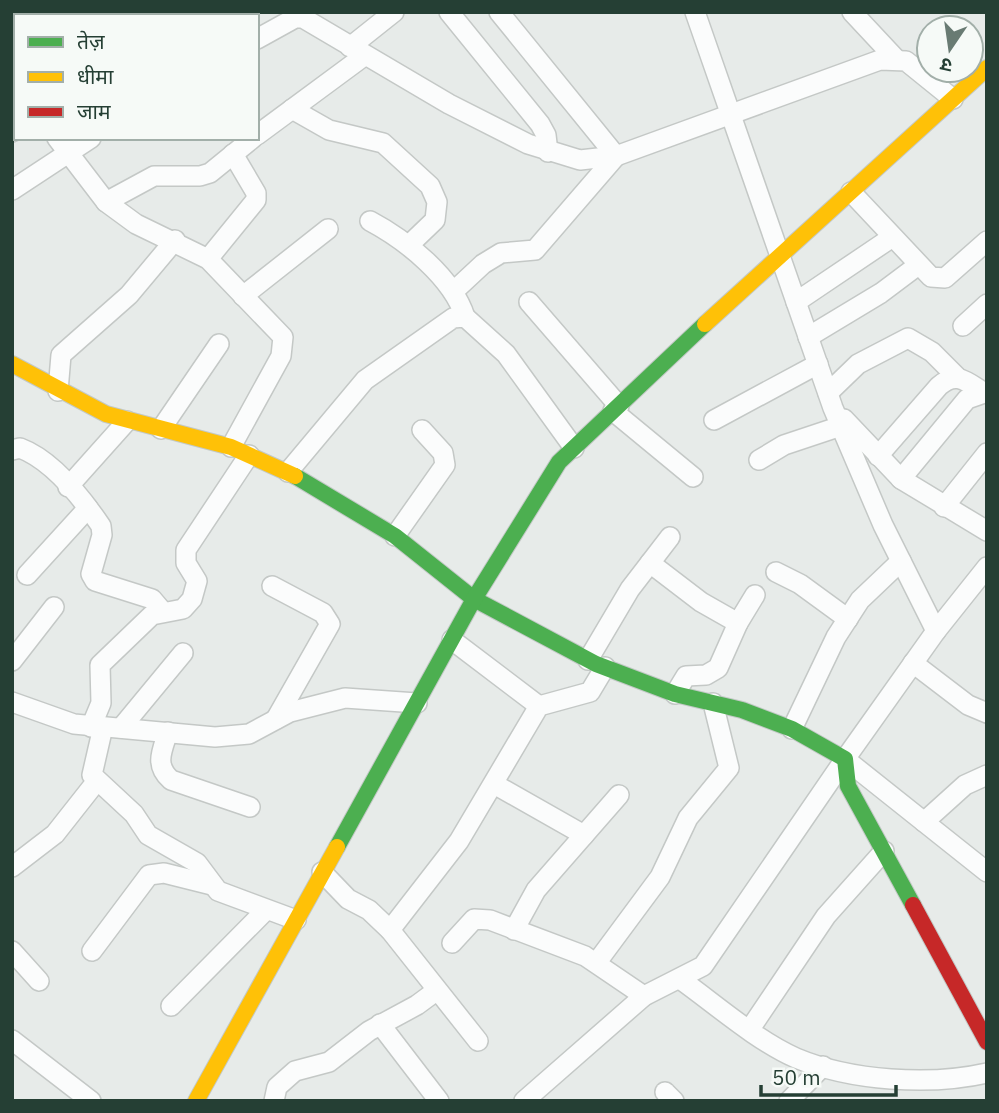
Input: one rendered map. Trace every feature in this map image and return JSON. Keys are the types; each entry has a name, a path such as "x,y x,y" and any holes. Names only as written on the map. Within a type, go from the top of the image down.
{"street":[{"path":"259,133 357,52 394,12"},
{"path":"449,12 540,124 546,135 548,152"},
{"path":"499,12 616,156"},
{"path":"695,12 834,409 901,561 936,631"},
{"path":"852,12 895,58 920,70 953,99"},
{"path":"259,35 295,18 303,19 449,104 548,152 580,160 616,156 867,64 895,58"},
{"path":"196,1101 474,599 559,462 779,254 987,68"},
{"path":"292,108 329,130 383,143 430,186 437,202 435,220 409,245"},
{"path":"12,190 63,145 83,140"},
{"path":"106,202 154,176 200,176 210,173 250,140"},
{"path":"63,145 106,202 136,224 175,240 208,259 283,337 284,346 231,447"},
{"path":"208,259 256,200 256,193 233,154"},
{"path":"454,291 484,264 501,253 535,250 616,156"},
{"path":"851,192 917,266 931,277 945,278 987,241"},
{"path":"370,221 409,245 454,291 465,317"},
{"path":"243,296 328,229"},
{"path":"796,302 891,238"},
{"path":"58,391 61,355 129,295 175,240"},
{"path":"808,337 881,293 917,266"},
{"path":"529,302 616,408 693,477"},
{"path":"964,326 987,304"},
{"path":"288,472 365,380 453,318 465,317 473,321 506,354 574,448"},
{"path":"759,460 834,409 858,364 908,338 932,352 957,377 985,392"},
{"path":"161,429 219,344"},
{"path":"715,420 818,363"},
{"path":"12,364 58,391 127,421 231,447 288,472 395,536 474,599 596,663 675,694 713,703 792,729 845,759 987,873"},
{"path":"878,456 939,386 957,377"},
{"path":"901,480 967,399 985,392"},
{"path":"834,409 901,480 987,531"},
{"path":"68,487 127,421"},
{"path":"395,536 445,465 443,453 422,430"},
{"path":"12,450 20,448 29,451 68,487 101,526 102,535 91,573 95,581 152,599 163,612"},
{"path":"944,507 987,453"},
{"path":"249,455 186,550 186,564 197,581 192,599 183,609 163,612 145,620 100,665 105,727 92,766 96,782 127,807 148,835 163,846 198,863 212,886 225,896 296,920"},
{"path":"27,575 88,508"},
{"path":"390,930 441,868 539,706 590,692 596,663 630,589 670,537"},
{"path":"792,729 848,619 869,590 901,561"},
{"path":"650,563 701,602 737,623"},
{"path":"524,1101 644,996 703,966 913,663 987,567"},
{"path":"776,572 800,584 848,619"},
{"path":"272,586 323,613 330,624 276,719"},
{"path":"675,694 686,676 706,676 718,668 737,623 755,595"},
{"path":"12,661 20,638 54,607"},
{"path":"452,640 539,706"},
{"path":"105,727 183,653"},
{"path":"913,663 968,705 987,713"},
{"path":"12,702 50,717 105,727 237,736 259,730 290,712 345,698 416,703"},
{"path":"597,962 660,877 688,818 729,768 713,703"},
{"path":"169,732 160,760 163,773 171,780 250,807"},
{"path":"845,759 849,786 987,1042"},
{"path":"924,822 965,785 987,775"},
{"path":"12,867 55,834 96,782"},
{"path":"494,784 584,835"},
{"path":"514,930 536,890 619,795"},
{"path":"750,1029 825,916 884,851"},
{"path":"322,872 348,899 369,910 390,930 478,1041"},
{"path":"92,951 149,875 164,873 212,886"},
{"path":"171,1006 266,910"},
{"path":"452,943 474,919 490,920 597,962 644,996"},
{"path":"12,951 39,981"},
{"path":"680,979 783,1051 823,1066 878,1077 937,1082 987,1073"},
{"path":"274,1101 277,1087 295,1070 329,1062 380,1024 417,1005 436,991"},
{"path":"380,1024 421,1082 439,1101"},
{"path":"12,1040 92,1101"},
{"path":"789,1101 823,1066"}],"traffic: fast":[{"path":"337,847 474,599 559,462 705,324"},
{"path":"295,476 395,536 474,599 596,664 675,694 742,710 792,729 845,759 848,786 913,905"}],"traffic: slow":[{"path":"705,324 987,68"},
{"path":"12,364 106,414 231,447 295,476"},
{"path":"196,1101 337,847"}],"traffic: jam":[{"path":"913,905 987,1042"}]}
